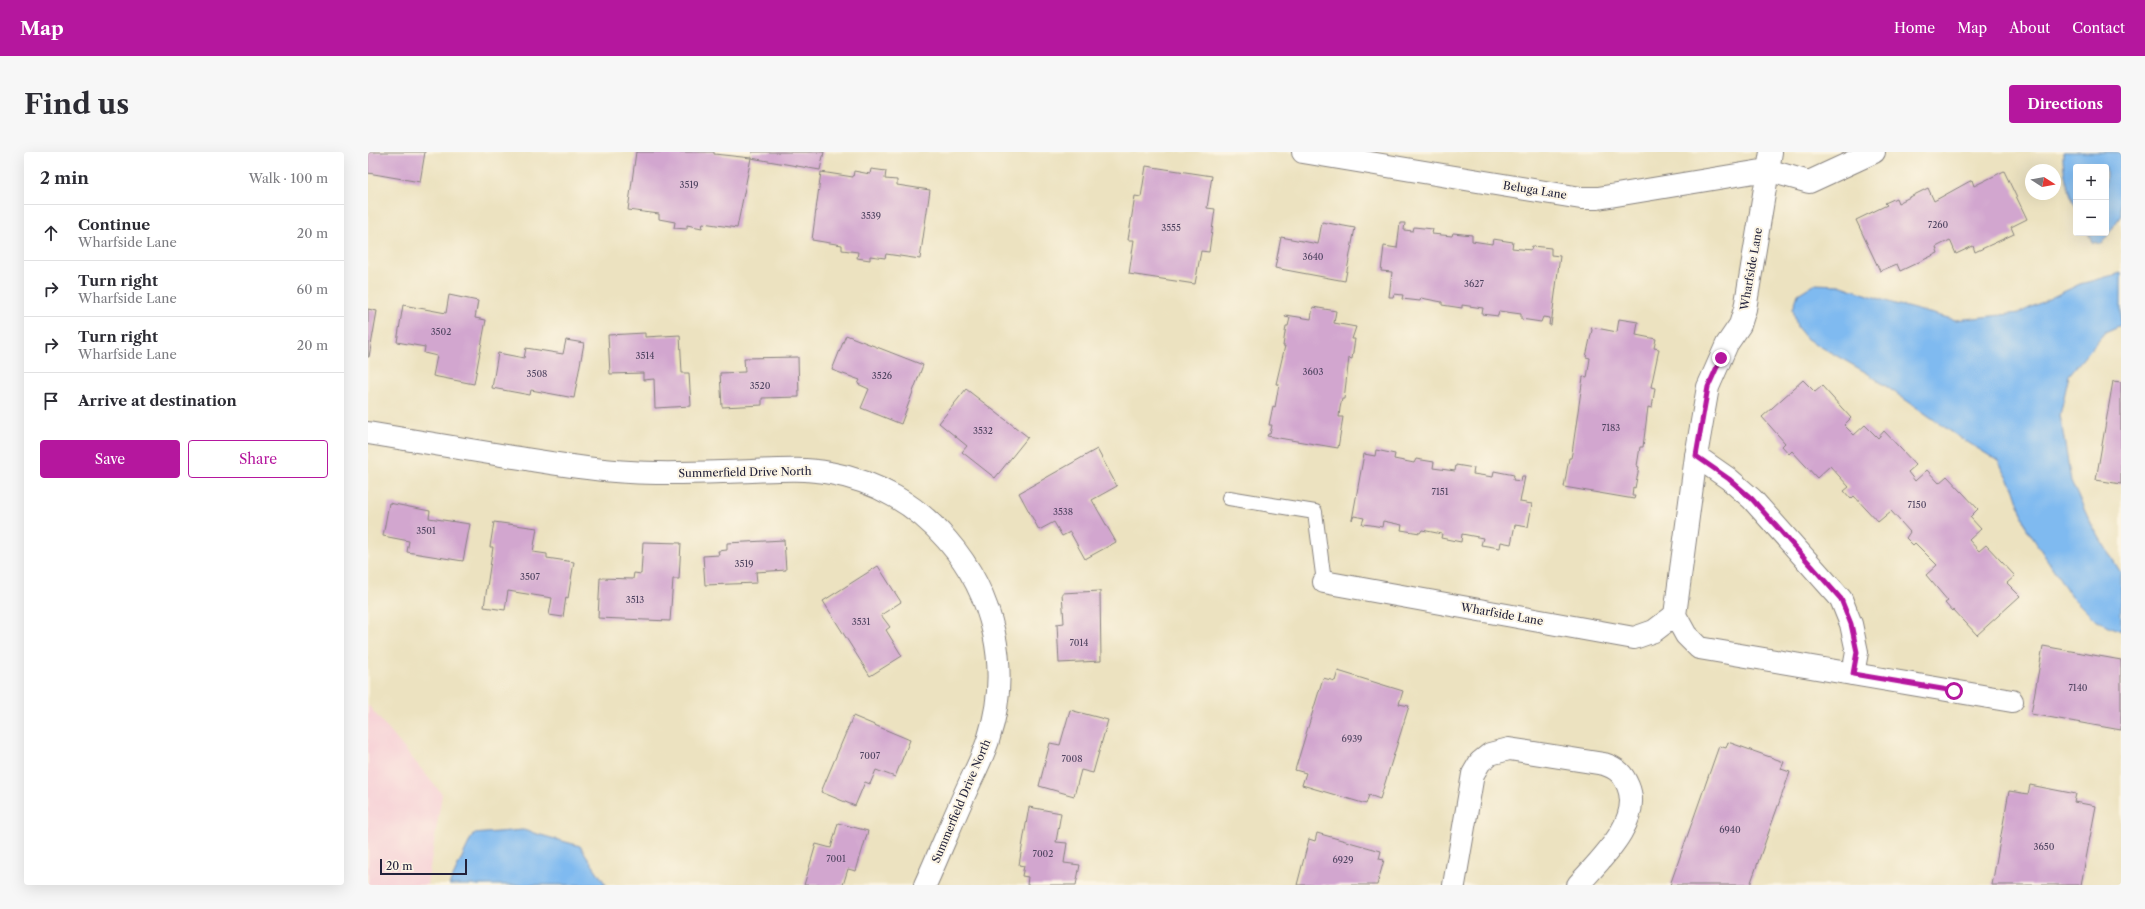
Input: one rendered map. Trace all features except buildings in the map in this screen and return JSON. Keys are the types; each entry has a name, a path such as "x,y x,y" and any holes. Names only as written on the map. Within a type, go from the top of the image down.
{"street":[{"name":"Beluga Lane","path":"1303,152 1581,198 1598,198 1769,161"},
{"path":"1769,161 1809,182 1874,152"},
{"name":"Wharfside Lane","path":"1324,582 1634,638 1654,631 1675,615 1696,456 1708,387 1727,344 1740,325 1746,309 1769,161"},
{"name":"Summerfield Drive North","path":"368,433 610,471 677,473 800,470 829,472 856,479 881,489 917,511 938,529 965,561 972,573 988,611 996,638 999,666 998,694 990,735 925,885"},
{"path":"1696,456 1729,479 1752,499 1841,599 1851,624 1857,652 1853,674"},
{"path":"1675,615 1686,635 1699,648 2012,701"},
{"path":"1454,885 1473,774 1480,762 1490,754 1509,749 1604,764 1616,769 1626,778 1631,798 1626,822 1622,832 1615,844 1578,885"}],"lane":[{"path":"1229,498 1315,512 1324,582"}],"shaded area":[{"path":"368,705 442,794 427,885 368,885"}],"water":[{"path":"2063,152 2121,152 2121,215 2109,233 2109,164 2073,164 2073,200 2063,166"},
{"path":"2089,236 2107,236 2102,244 2092,242"},
{"path":"2121,273 2121,325 2105,332 2069,375 2060,415 2071,481 2090,522 2121,573 2121,631 2095,620 2071,596 2027,529 2013,487 1998,461 1956,435 1867,373 1807,339 1797,327 1793,309 1798,294 1814,284 1839,285 1895,304 1956,320 2019,313 2080,284"},
{"path":"523,830 580,846 606,885 449,885 473,834"}],"route":[{"path":"1721,358 1708,387 1700,424 1696,456 1729,479 1752,499 1841,599 1851,624 1857,652 1853,674 1954,691"}]}
